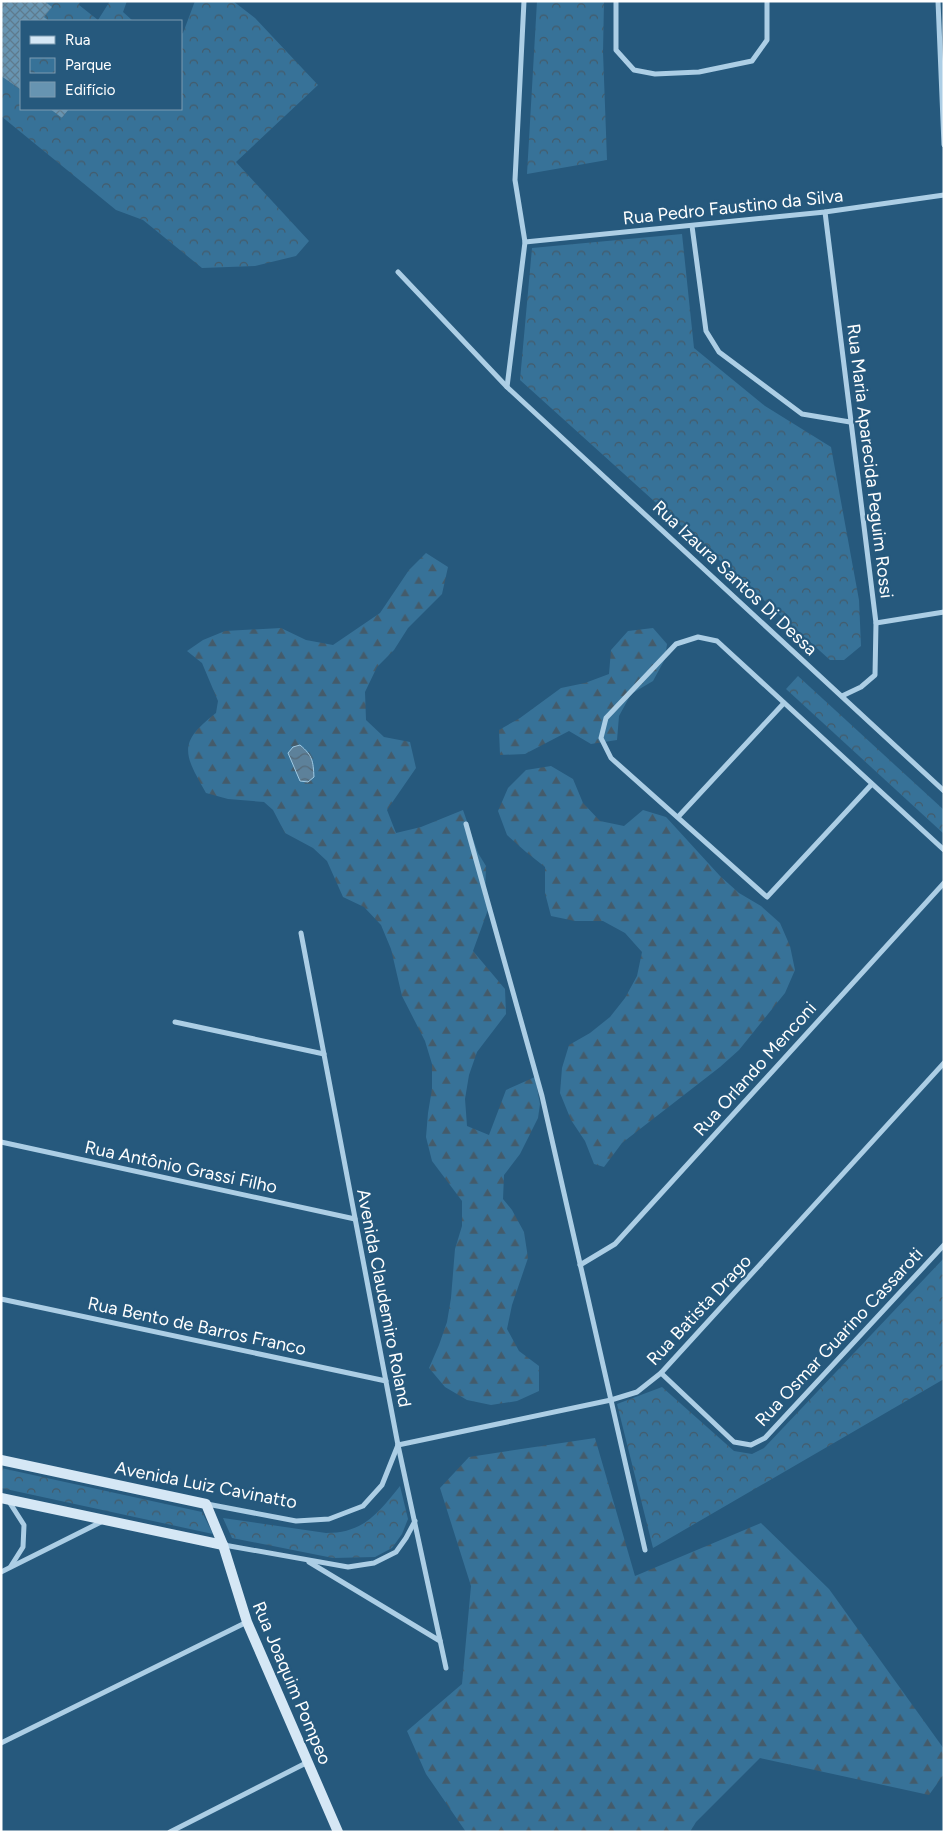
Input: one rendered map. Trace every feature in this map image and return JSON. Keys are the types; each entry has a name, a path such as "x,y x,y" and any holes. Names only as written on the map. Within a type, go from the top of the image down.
{"street":[{"path":"507,387 525,242 515,180 524,1"},
{"path":"616,1 616,50 634,70 655,74 699,72 752,62 767,40 767,1"},
{"path":"938,1 944,145"},
{"name":"Rua Pedro Faustino da Silva","path":"525,242 825,212 944,195"},
{"name":"Rua Maria Aparecida Peguim Rossi","path":"825,212 876,622 875,675 861,687 842,696"},
{"path":"692,226 706,331 719,352 802,414 850,422"},
{"name":"Rua Izaura Santos Di Dessa","path":"398,272 507,387 944,791"},
{"path":"876,622 944,612"},
{"path":"872,784 767,897 611,758 601,738 606,718 676,644 698,638 717,641 944,850"},
{"path":"678,817 784,703"},
{"path":"466,824 542,1096 645,1550"},
{"name":"Rua Orlando Menconi","path":"580,1266 615,1244 944,883"},
{"name":"Avenida Claudemiro Roland","path":"301,933 398,1445 446,1668"},
{"path":"175,1022 324,1054"},
{"name":"Rua Batista Drago","path":"398,1445 611,1400 636,1392 661,1373 944,1063"},
{"name":"Rua Antônio Grassi Filho","path":"1,1142 355,1219"},
{"name":"Rua Osmar Guarino Cassaroti","path":"661,1373 734,1442 751,1445 765,1438 944,1245"},
{"name":"Rua Bento de Barros Franco","path":"1,1299 386,1381"},
{"name":"Avenida Luiz Cavinatto","path":"1,1460 206,1504 296,1521 329,1519 363,1506 382,1485 398,1445"},
{"path":"4,1498 223,1545 348,1568 374,1563 396,1552 415,1520"},
{"path":"4,1498 24,1525 23,1547 11,1567"},
{"name":"Rua Joaquim Pompeo","path":"206,1504 223,1545 247,1622 338,1832"},
{"path":"1,1572 105,1520"},
{"path":"307,1560 440,1641"},
{"path":"1,1743 247,1622"},
{"path":"170,1832 308,1762"}],"green space":[{"path":"44,1 80,1 79,5 98,20 48,20 44,17"},
{"path":"110,1 127,1 123,12 132,20 98,20"},
{"path":"195,1 233,1 255,18 318,85 236,162 309,241 296,256 255,266 202,268 143,220 116,210 1,116 1,76 20,89 20,110 51,110 62,118 68,110 182,110 183,33"},
{"path":"537,1 604,1 603,52 607,160 527,174"},
{"path":"682,234 694,348 765,406 831,447 859,600 861,646 844,660 830,660 520,380 532,248"},
{"path":"426,553 448,567 442,594 408,628 394,650 377,667 365,692 366,720 384,737 410,742 416,768 387,810 396,833 421,827 463,810 478,853 486,866 485,897 489,907 473,951 505,989 506,1014 477,1052 469,1075 465,1099 467,1126 489,1135 506,1090 535,1077 540,1104 538,1118 520,1154 504,1175 503,1199 512,1210 524,1232 528,1258 512,1305 507,1329 519,1351 539,1366 539,1391 517,1401 491,1405 467,1400 445,1387 429,1368 447,1322 455,1249 462,1226 462,1201 432,1161 426,1137 432,1089 432,1064 425,1041 402,996 391,949 381,925 364,907 343,897 327,861 313,848 285,833 273,810 264,802 228,799 206,793 193,768 188,750 190,741 195,733 203,723 216,713 218,701 202,663 187,651 203,640 225,631 281,628 306,640 333,645 380,613 409,570"},
{"path":"653,628 667,644 665,659 653,681 631,694 619,716 617,740 591,744 569,731 525,754 500,755 499,730 520,718 561,688 585,683 609,674 611,650 628,631"},
{"path":"798,676 944,810 944,834 786,689"},
{"path":"551,766 573,779 583,803 600,821 624,826 643,810 666,817 720,876 739,893 761,906 780,923 790,946 795,970 785,993 739,1050 622,1143 604,1167 594,1164 585,1141 571,1120 560,1093 562,1068 569,1045 590,1033 610,1017 625,998 637,976 642,952 625,933 603,921 575,921 551,916 545,893 545,867 507,835 498,811 508,788 526,770"},
{"path":"944,1258 944,1379 653,1548 617,1404 662,1387 734,1451 752,1454 764,1448"},
{"path":"595,1438 635,1576 761,1523 829,1589 944,1749 944,1774 929,1795 760,1758 696,1822 690,1832 466,1832 426,1774 407,1731 462,1684 471,1586 440,1488 469,1457"},
{"path":"1,1468 202,1512 213,1534 1,1488"},
{"path":"400,1486 408,1519 402,1534 392,1548 375,1557 333,1558 232,1538 223,1518 326,1533 339,1532 369,1520"}],"water":[{"path":"300,745 308,752 313,763 314,777 308,782 300,781 288,753 293,747"}],"building":[{"path":"1,1 44,1 52,7 44,17 48,20 20,20 20,89 1,76"},
{"path":"51,110 68,110 62,118"}]}
